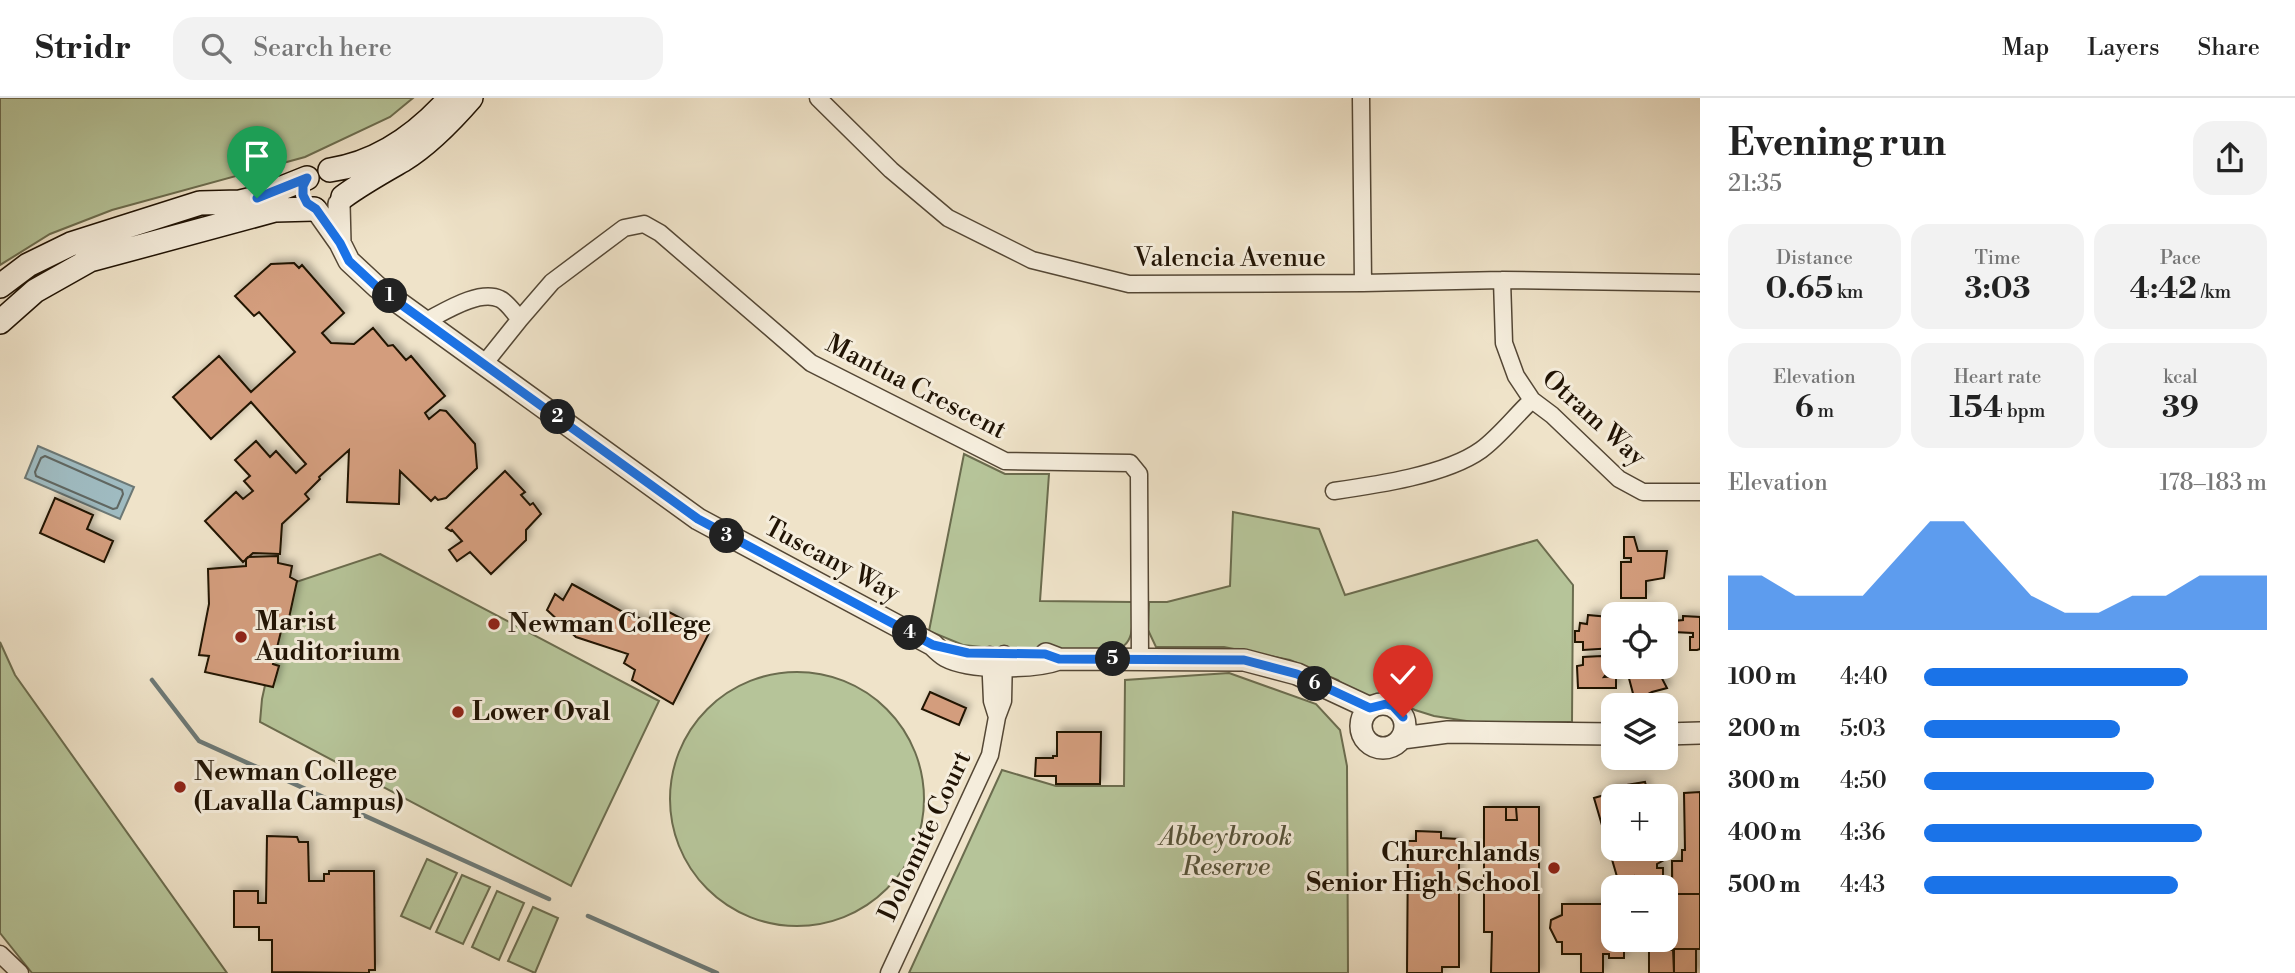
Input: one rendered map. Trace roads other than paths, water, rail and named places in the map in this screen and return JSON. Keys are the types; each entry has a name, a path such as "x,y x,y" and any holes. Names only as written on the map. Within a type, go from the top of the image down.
{"main road":[{"path":"0,286 28,265 71,244 200,203 240,202 257,198 307,178 317,170 351,167 376,158 419,127 450,98"},
{"path":"0,322 35,291 90,260 275,210 332,209 380,172 403,160 430,139 455,117 471,98"},
{"path":"330,170 344,184 341,201"},
{"path":"307,178 303,195 307,203 315,209"}],"street":[{"name":"Valencia Avenue","path":"818,98 891,170 948,218 1032,260 1129,284 1502,280 1700,283"},
{"path":"1361,98 1363,283"},
{"path":"340,243 341,201"},
{"name":"Tuscany Way","path":"315,209 340,243 349,261 377,287 698,519 933,645 946,656 968,663 997,660 1046,664 1059,659 1244,660 1297,674 1370,708"},
{"name":"Mantua Crescent","path":"484,364 552,282 624,228 644,224 660,233 811,362 1005,461 1130,463 1139,474 1140,659"},
{"name":"Otram Way","path":"1502,280 1504,343 1516,376 1532,400 1552,415 1619,480 1643,492 1700,492"},
{"path":"426,321 459,304 483,296 500,299 520,319"},
{"path":"1334,491 1391,483 1458,462 1481,450 1532,400"},
{"name":"Dolomite Court","path":"889,973 990,755 1003,701 997,660"},
{"name":"Tuscany Way","path":"1323,688 1334,703 1362,730"},
{"path":"1386,704 1393,706 1403,727 1391,746 1374,746 1362,730 1363,718 1370,708 1386,704"},
{"path":"1403,727 1448,732 1601,734"},
{"path":"1678,734 1700,733"},
{"path":"0,954 20,973"}],"water":[{"path":"38,446 134,487 120,519 25,478"}],"waterway":[{"path":"152,680 199,741 549,899"},
{"path":"588,916 717,973"}],"place":[{"name":"Newman College","path":"494,624"},
{"name":"Marist Auditorium","path":"241,637"},
{"name":"Lower Oval","path":"458,712"},
{"name":"Newman College (Lavalla Campus)","path":"180,787"},
{"name":"Churchlands Senior High School","path":"1554,868"}],"park label":[{"name":"Abbeybrook Reserve","path":"1226,852"}]}
